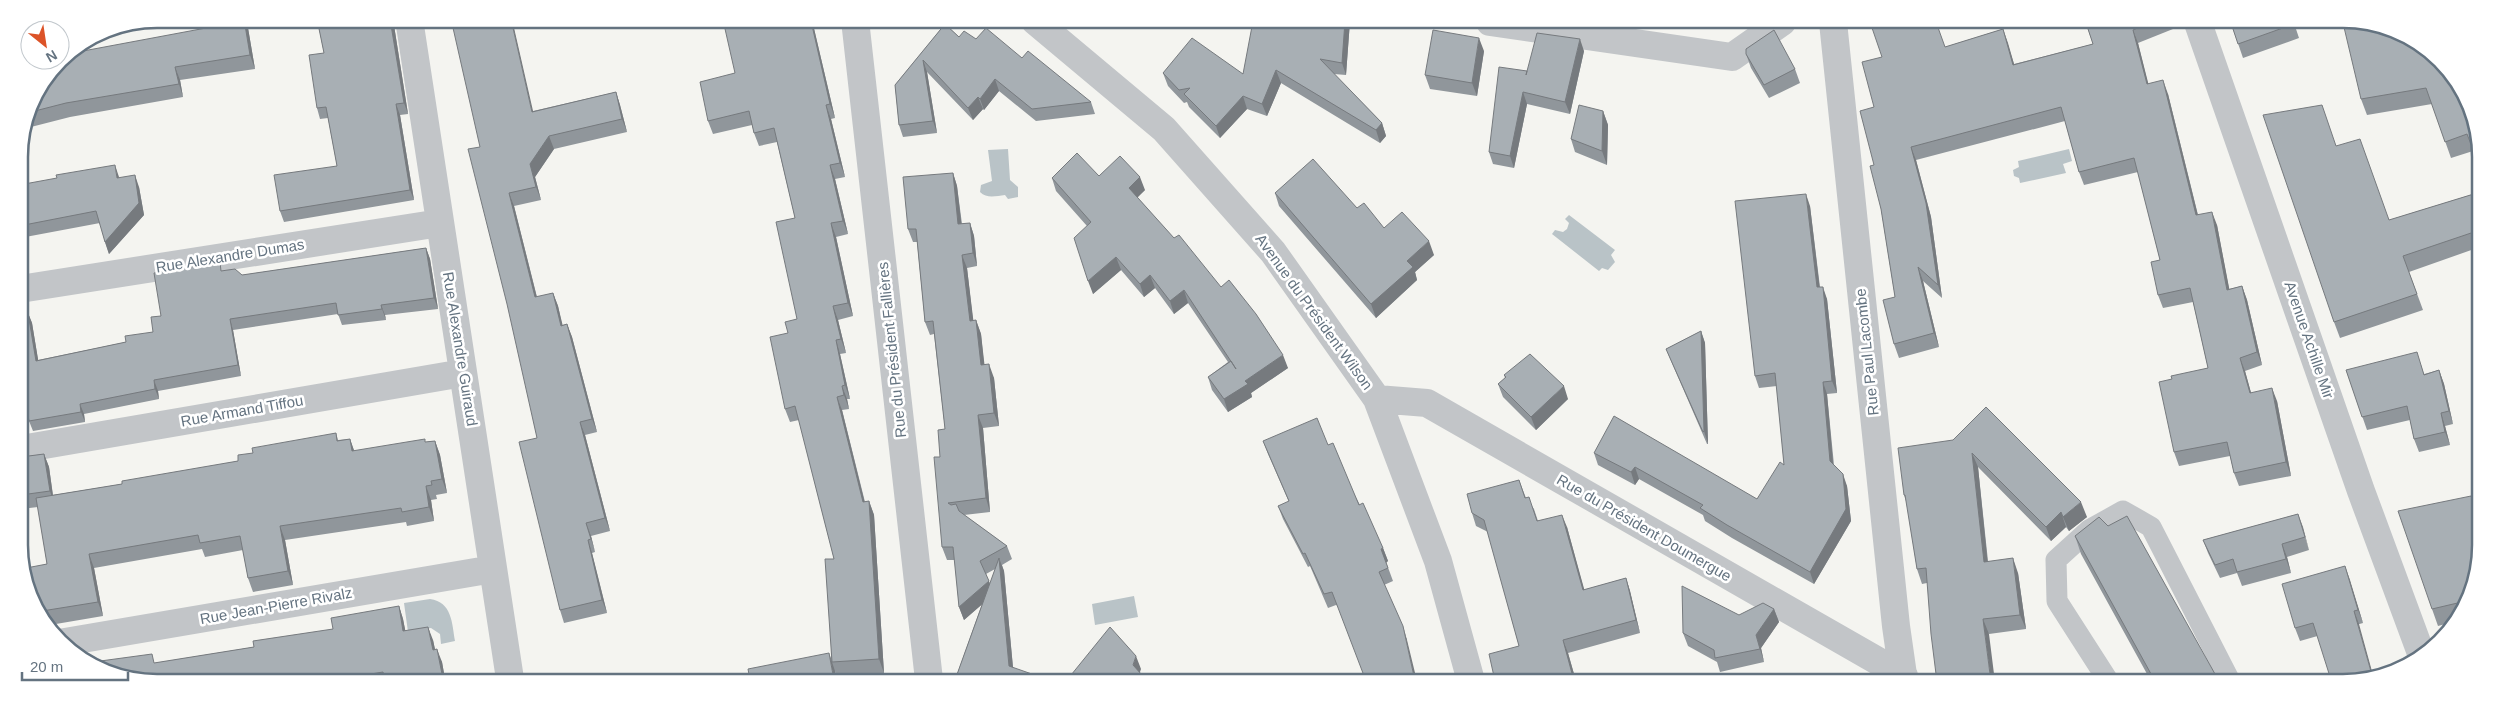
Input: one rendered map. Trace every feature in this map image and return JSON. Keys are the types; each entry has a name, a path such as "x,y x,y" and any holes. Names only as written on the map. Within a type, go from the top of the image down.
{"street":[{"name":"Rue Alexandre Guiraud","path":"410,28 509,674"},
{"name":"Rue du Président Fallières","path":"856,28 928,674"},
{"name":"Avenue du Président Wilson","path":"1043,28 1164,129 1273,252 1377,399 1438,561 1468,674"},
{"path":"1533,28 1732,56 1773,28"},
{"name":"Rue Paul Lacombe","path":"1834,28 1896,626 1903,674"},
{"name":"Avenue Achille Mir","path":"2200,28 2361,491 2419,649"},
{"name":"Rue Alexandre Dumas","path":"28,288 440,223"},
{"name":"Rue Armand Tiffou","path":"28,448 463,373"},
{"name":"Rue du Président Doumergue","path":"1377,399 1427,403 1895,674"},
{"name":"Rue Jean-Pierre Rivalz","path":"70,641 493,569"}],"lane":[{"path":"2104,674 2058,601 2056,560 2089,530 2123,511 2151,526 2226,674"}],"shaded area":[{"path":"1008,149 1010,180 1018,187 1018,197 1008,199 1005,195 986,196 980,192 981,185 992,181 988,150"},
{"path":"2069,149 2072,161 2063,164 2066,173 2020,183 2019,178 2014,176 2013,170 2019,167 2018,161"},
{"path":"1569,215 1615,250 1611,255 1615,262 1608,270 1602,268 1599,271 1552,234 1555,230 1563,232 1567,229 1569,223 1565,219"},
{"path":"1134,596 1138,617 1095,625 1092,604"},
{"path":"430,599 443,604 450,614 455,641 441,644 440,634 431,628 408,632 404,603"}],"building":[{"path":"206,28 246,28 250,55 175,67 179,84 66,103 36,111 54,78 61,70 70,70 70,61 83,51"},
{"path":"319,28 392,28 404,103 396,104 410,190 280,211 274,175 337,166 326,107 317,108 309,55 324,53"},
{"path":"453,28 513,28 532,112 616,92 622,119 549,136 530,164 536,187 509,193 535,297 553,293 561,326 567,324 592,419 580,422 605,518 586,523 591,539 588,540 602,600 560,610 519,442 537,438 507,304 468,149 480,147"},
{"path":"725,28 813,28 830,104 826,105 840,163 830,165 843,221 831,223 848,303 833,306 841,339 836,340 845,385 842,386 844,395 837,397 863,502 869,501 879,659 832,662 825,559 834,559 795,406 785,409 770,337 788,333 785,322 797,319 776,222 795,218 774,128 754,133 749,111 708,121 700,82 735,73"},
{"path":"942,28 949,28 959,37 964,31 976,39 986,28 1022,58 1028,51 1091,102 1032,109 995,79 980,99 978,97 968,108 923,60 933,121 899,125 895,85"},
{"path":"1252,28 1344,28 1342,63 1320,59 1382,123 1376,130 1276,70 1262,104 1243,96 1216,126 1184,94 1190,88 1179,90 1163,73 1192,38 1243,74"},
{"path":"1872,28 1938,28 1945,47 2003,29 2013,65 2093,44 2088,28 2138,28 2133,30 2147,84 2163,80 2196,215 2212,212 2227,290 2242,286 2257,352 2240,358 2250,393 2272,388 2286,462 2234,473 2227,442 2174,452 2159,382 2172,379 2171,376 2208,368 2190,288 2158,295 2151,262 2160,260 2134,158 2079,172 2061,107 1911,147 1926,203 1938,285 1918,267 1934,333 1894,344 1883,300 1895,297 1881,209 1870,166 1874,165 1860,111 1874,107 1862,62 1882,57"},
{"path":"2233,28 2283,28 2238,44"},
{"path":"2344,28 2384,34 2414,49 2427,60 2450,85 2458,100 2465,115 2470,142 2467,134 2445,142 2426,88 2361,99"},
{"path":"1433,30 1479,38 1472,83 1425,75"},
{"path":"1774,30 1795,69 1764,85 1746,54 1746,49"},
{"path":"1537,33 1580,39 1565,102 1523,92 1510,156 1489,152 1499,67 1527,71 1526,75"},
{"path":"1579,105 1603,111 1602,151 1571,139"},
{"path":"2322,105 2336,146 2360,139 2389,220 2472,195 2472,233 2403,256 2417,294 2334,322 2263,115"},
{"path":"1077,153 1099,176 1120,156 1140,177 1129,188 1174,238 1179,235 1221,287 1229,280 1256,314 1283,355 1245,381 1248,384 1224,399 1208,377 1231,361 1184,290 1170,301 1150,275 1140,284 1116,257 1088,281 1074,238 1091,222 1052,178"},
{"path":"1313,159 1357,208 1364,203 1384,228 1402,212 1429,241 1407,261 1413,267 1371,304 1275,193"},
{"path":"115,165 117,178 135,175 139,203 105,242 96,211 28,224 28,183 57,178 56,175"},
{"path":"953,173 958,224 970,223 973,253 962,255 970,321 976,320 981,365 989,364 994,413 978,415 986,498 948,503 951,505 956,504 959,511 1007,546 980,561 989,581 959,607 953,547 942,547 934,457 940,457 938,430 945,429 933,321 925,322 916,229 908,229 903,177"},
{"path":"1806,194 1817,287 1823,287 1832,381 1823,382 1830,461 1843,474 1846,509 1810,572 1700,508 1703,505 1635,467 1631,472 1594,453 1614,416 1757,499 1780,462 1784,465 1775,373 1755,376 1735,201"},
{"path":"426,248 434,298 381,305 382,309 338,315 336,303 230,319 238,365 154,380 155,389 80,404 81,412 29,421 28,313 36,361 126,342 125,336 153,332 151,317 161,316 154,273 220,262 221,271 235,269 242,275"},
{"path":"1701,331 1704,431 1703,432 1666,349"},
{"path":"2417,352 2424,375 2439,370 2449,411 2441,413 2445,432 2414,439 2407,406 2362,417 2346,370"},
{"path":"1530,354 1564,386 1531,417 1498,384 1506,377 1504,375"},
{"path":"1986,407 2081,502 2063,517 2061,512 2046,527 1972,453 1984,562 2013,558 2020,615 1983,619 1990,674 1936,674 1926,568 1917,569 1904,495 1898,448 1953,440"},
{"path":"1317,418 1328,445 1333,443 1359,505 1363,503 1383,548 1381,549 1388,568 1379,572 1403,626 1413,674 1363,674 1332,592 1324,594 1305,553 1303,554 1278,506 1289,501 1263,441"},
{"path":"336,433 337,441 350,439 352,451 425,439 425,442 435,441 442,479 431,481 432,485 426,486 429,507 402,512 401,508 280,526 288,571 248,578 240,536 200,543 198,535 89,554 98,602 45,610 37,595 30,567 47,564 36,498 122,484 122,481 238,461 238,455 253,453 252,448"},
{"path":"44,454 50,491 28,494 28,456"},
{"path":"1519,480 1525,498 1529,497 1537,521 1562,515 1583,590 1626,578 1636,620 1563,640 1572,674 1493,674 1489,654 1519,646 1484,520 1472,513 1467,494"},
{"path":"2471,496 2472,545 2470,562 2467,579 2458,603 2432,609 2398,511"},
{"path":"2298,514 2305,537 2282,544 2286,559 2237,572 2233,559 2215,565 2203,540"},
{"path":"2127,516 2215,674 2151,674 2075,536 2099,517 2108,526"},
{"path":"999,558 1009,666 1032,674 957,674"},
{"path":"2345,566 2358,610 2354,611 2371,671 2329,674 2313,623 2295,628 2282,584"},
{"path":"1682,586 1739,615 1763,603 1774,609 1756,635 1760,649 1715,658 1714,650 1683,633"},
{"path":"399,606 403,631 428,627 433,650 437,649 442,674 384,674 383,672 371,674 157,674 123,670 100,661 152,654 154,663 254,647 253,641 333,629 331,618"},
{"path":"1110,627 1136,656 1133,665 1141,674 1072,674"},
{"path":"829,653 833,674 749,674 748,669"}]}
